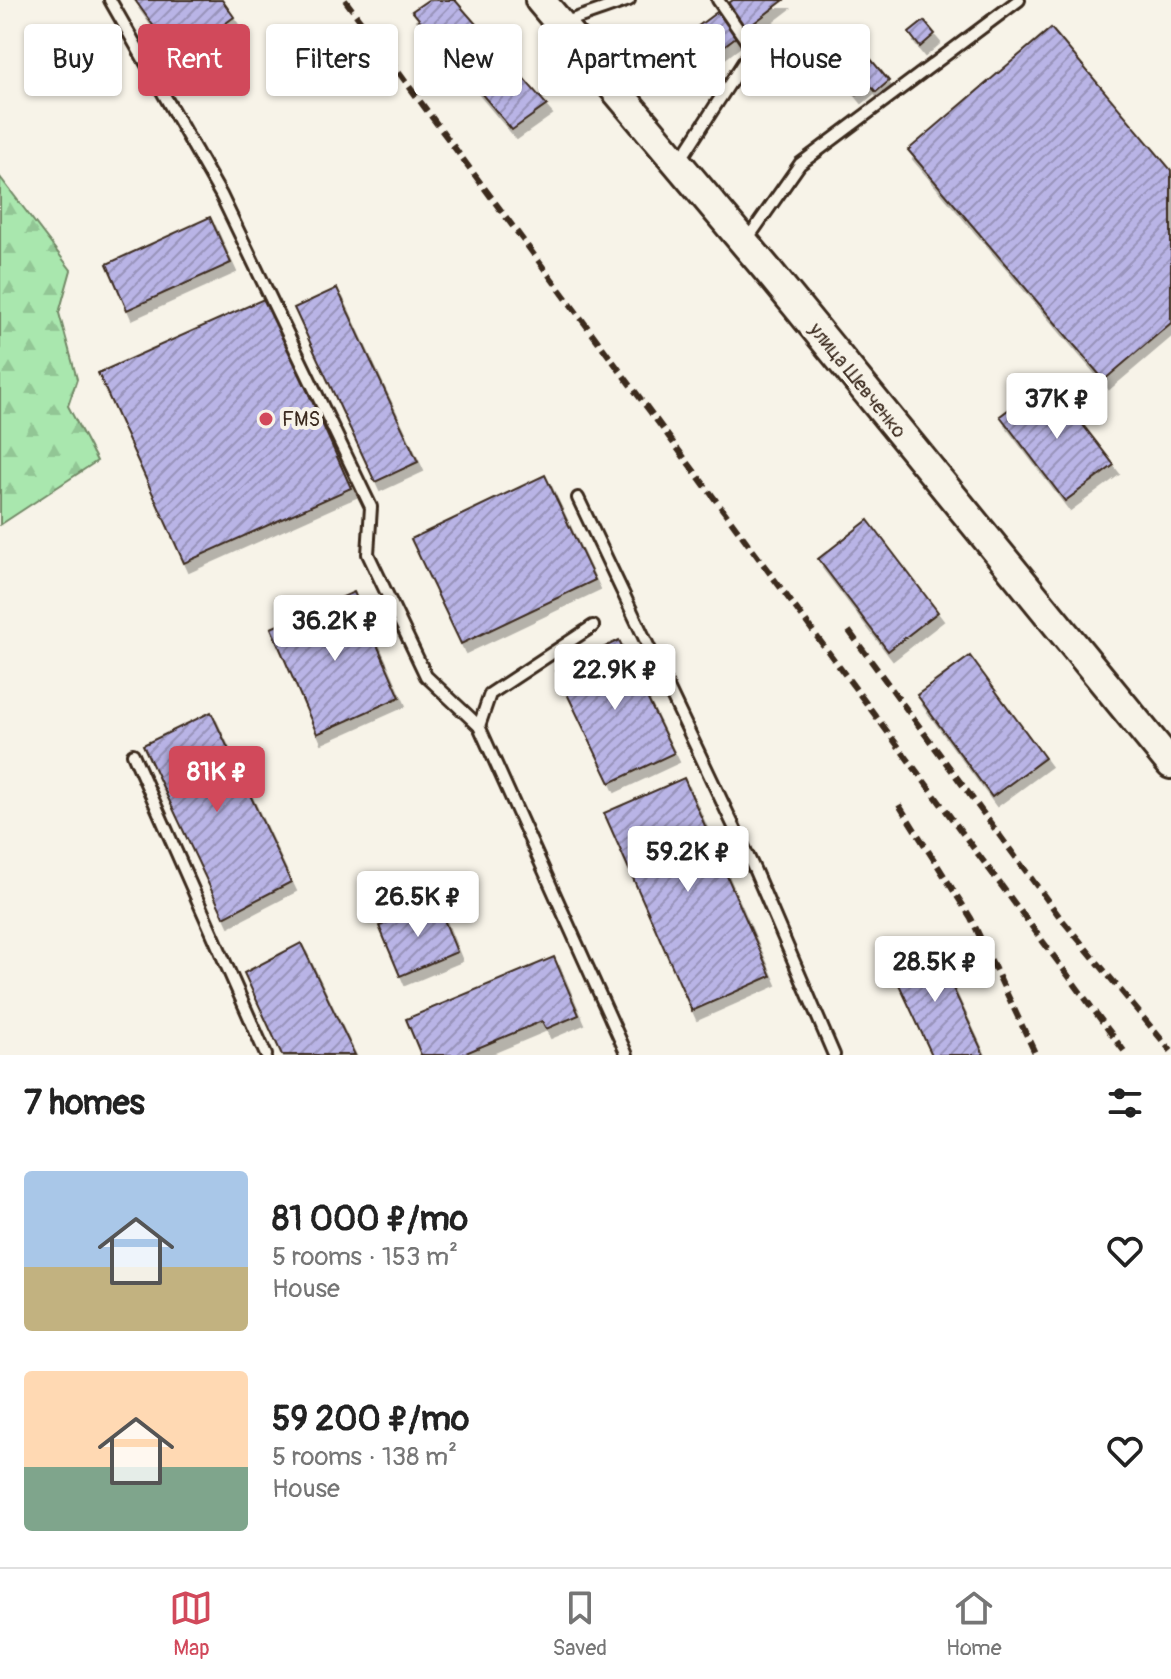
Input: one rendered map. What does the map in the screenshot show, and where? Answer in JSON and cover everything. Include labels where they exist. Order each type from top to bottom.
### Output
[{"type":"street","name":"улица Шевченко","points":[[540,0],[560,24]]},
{"type":"street","name":"улица Шевченко","points":[[621,96],[745,243],[1171,764]]},
{"type":"lane","points":[[110,0],[221,195],[371,507],[368,554],[426,676],[479,726],[627,1055]]},
{"type":"lane","points":[[560,24],[629,0]]},
{"type":"lane","points":[[678,164],[752,49],[718,0]]},
{"type":"lane","points":[[745,243],[800,164],[1019,0]]},
{"type":"lane","points":[[578,498],[755,871],[834,1055]]},
{"type":"lane","points":[[479,726],[490,694],[593,626]]},
{"type":"lane","points":[[133,754],[266,1055]]},
{"type":"green space","points":[[0,177],[71,270],[59,313],[77,379],[68,406],[97,461],[0,525]]},
{"type":"building","points":[[135,0],[222,0],[234,17],[224,24],[152,24]]},
{"type":"building","points":[[428,0],[455,0],[476,24],[423,24],[412,11]]},
{"type":"building","points":[[733,0],[784,0],[753,24],[741,24],[741,33],[725,45],[725,24],[701,24]]},
{"type":"building","points":[[924,21],[935,34],[920,47],[909,33]]},
{"type":"building","points":[[1051,28],[1171,170],[1171,323],[1104,380],[908,150]]},
{"type":"building","points":[[870,58],[889,81],[876,92],[870,85]]},
{"type":"building","points":[[522,76],[547,105],[512,130],[483,96],[522,96]]},
{"type":"building","points":[[210,217],[231,263],[127,310],[107,264]]},
{"type":"building","points":[[337,288],[418,462],[375,482],[294,308]]},
{"type":"building","points":[[266,298],[351,488],[184,563],[98,373]]},
{"type":"building","points":[[1048,380],[1114,465],[1065,501],[1000,416]]},
{"type":"building","points":[[545,475],[595,580],[461,644],[411,539]]},
{"type":"building","points":[[868,520],[938,612],[888,651],[818,559]]},
{"type":"building","points":[[354,592],[400,697],[317,734],[271,628]]},
{"type":"building","points":[[619,640],[674,753],[610,783],[556,671]]},
{"type":"building","points":[[970,656],[1045,758],[992,797],[917,695]]},
{"type":"building","points":[[211,712],[291,882],[224,917],[143,745]]},
{"type":"building","points":[[684,778],[771,976],[692,1011],[604,813]]},
{"type":"building","points":[[437,902],[457,952],[400,976],[379,926]]},
{"type":"building","points":[[301,943],[355,1055],[282,1055],[244,973]]},
{"type":"building","points":[[932,943],[984,1055],[932,1055],[889,963]]},
{"type":"building","points":[[554,957],[579,1015],[546,1029],[542,1021],[461,1055],[421,1055],[406,1019]]},
{"type":"railway","points":[[345,0],[1127,1055]]},
{"type":"railway","points":[[849,631],[1059,916],[1171,1051]]},
{"type":"railway","points":[[899,805],[971,918],[1036,1055]]},
{"type":"place","name":"FMS","points":[[266,419]]}]
